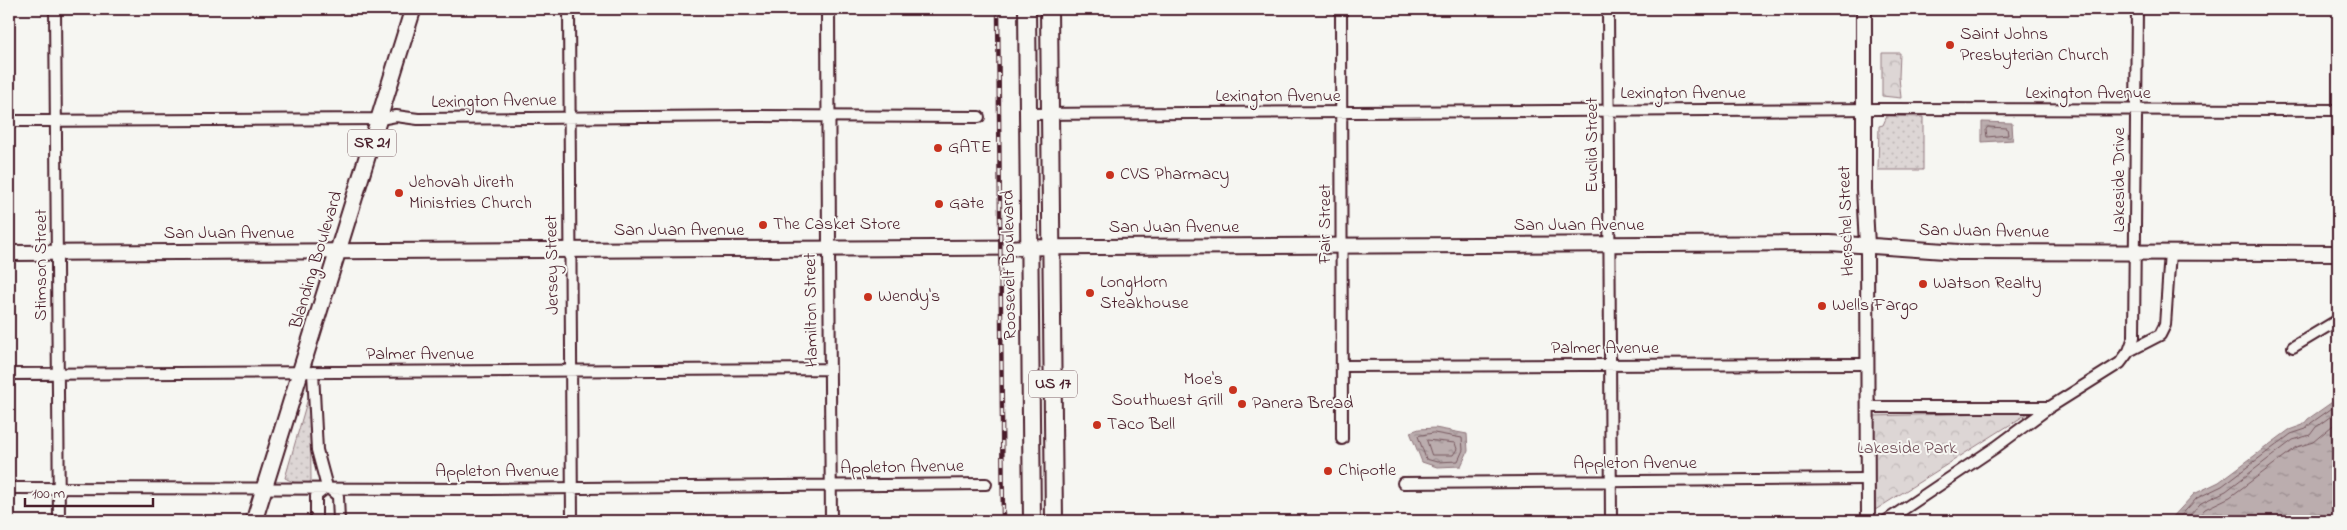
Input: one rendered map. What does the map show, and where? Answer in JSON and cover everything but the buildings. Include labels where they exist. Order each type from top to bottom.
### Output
[{"type":"highway","name":"Roosevelt Boulevard","points":[[1027,9],[1032,521]]},
{"type":"highway","name":"US 17","points":[[1049,9],[1054,521]]},
{"type":"highway","points":[[1031,375],[1038,386],[1042,450],[1046,460],[1054,466]]},
{"type":"main road","name":"Blanding Boulevard","points":[[254,521],[307,372],[338,251],[414,9]]},
{"type":"main road","name":"Herschel Street","points":[[1864,9],[1864,189],[1867,245]]},
{"type":"main road","name":"San Juan Avenue","points":[[9,253],[1845,243],[1939,252],[2338,253]]},
{"type":"street","name":"Stimson Street","points":[[55,9],[59,521]]},
{"type":"street","name":"Jersey Street","points":[[569,9],[572,521]]},
{"type":"street","name":"Hamilton Street","points":[[828,9],[830,521]]},
{"type":"street","name":"Fair Street","points":[[1341,9],[1342,439]]},
{"type":"street","name":"Euclid Street","points":[[1608,9],[1611,521]]},
{"type":"street","name":"Lakeside Drive","points":[[2129,351],[2134,337],[2137,110],[2136,9]]},
{"type":"street","name":"Lexington Avenue","points":[[1028,114],[2338,110]]},
{"type":"street","name":"Lexington Avenue","points":[[9,121],[380,119],[396,116],[418,119],[979,118]]},
{"type":"street","name":"Herschel Street","points":[[1867,245],[1868,521]]},
{"type":"street","points":[[2338,246],[2338,253]]},
{"type":"street","points":[[1886,521],[1996,447],[2050,407],[2120,362],[2129,351],[2160,335],[2165,325],[2170,252]]},
{"type":"street","points":[[2293,348],[2338,320]]},
{"type":"street","name":"Palmer Avenue","points":[[1342,366],[1868,364]]},
{"type":"street","name":"Palmer Avenue","points":[[9,374],[830,369]]},
{"type":"street","points":[[307,372],[317,450],[327,487],[338,496],[338,521]]},
{"type":"street","points":[[1868,407],[2050,407]]},
{"type":"street","name":"Appleton Avenue","points":[[1403,483],[1867,479]]},
{"type":"street","name":"Appleton Avenue","points":[[9,488],[265,489],[327,487],[366,489],[986,484]]},
{"type":"street","points":[[316,521],[316,496],[327,487]]},
{"type":"green space","points":[[1882,53],[1900,53],[1899,77],[1901,98],[1882,96]]},
{"type":"green space","points":[[1887,116],[1923,117],[1923,170],[1878,170],[1879,126],[1883,125]]},
{"type":"green space","points":[[308,398],[310,399],[311,481],[301,484],[294,483],[285,478]]},
{"type":"green space","name":"Lakeside Park","points":[[2030,412],[1872,512],[1871,416]]},
{"type":"water","points":[[1982,122],[2012,123],[2013,140],[1982,142]]},
{"type":"water","points":[[2338,398],[2338,521],[2169,521],[2194,494],[2219,482],[2289,430],[2303,425],[2308,419]]},
{"type":"water","points":[[1435,428],[1467,434],[1468,451],[1461,466],[1437,467],[1422,462],[1410,432],[1419,429]]},
{"type":"railway","points":[[998,9],[1003,521]]},
{"type":"place","name":"Saint Johns Presbyterian Church","points":[[1950,45]]},
{"type":"place","name":"GATE","points":[[938,148]]},
{"type":"place","name":"CVS Pharmacy","points":[[1110,175]]},
{"type":"place","name":"Jehovah Jireth Ministries Church","points":[[399,193]]},
{"type":"place","name":"Gate","points":[[939,204]]},
{"type":"place","name":"The Casket Store","points":[[763,225]]},
{"type":"place","name":"Watson Realty","points":[[1923,284]]},
{"type":"place","name":"LongHorn Steakhouse","points":[[1090,293]]},
{"type":"place","name":"Wendy's","points":[[868,297]]},
{"type":"place","name":"Wells Fargo","points":[[1822,306]]},
{"type":"place","name":"Moe's Southwest Grill","points":[[1233,390]]},
{"type":"place","name":"Panera Bread","points":[[1242,404]]},
{"type":"place","name":"Taco Bell","points":[[1097,425]]},
{"type":"place","name":"Chipotle","points":[[1328,471]]}]
